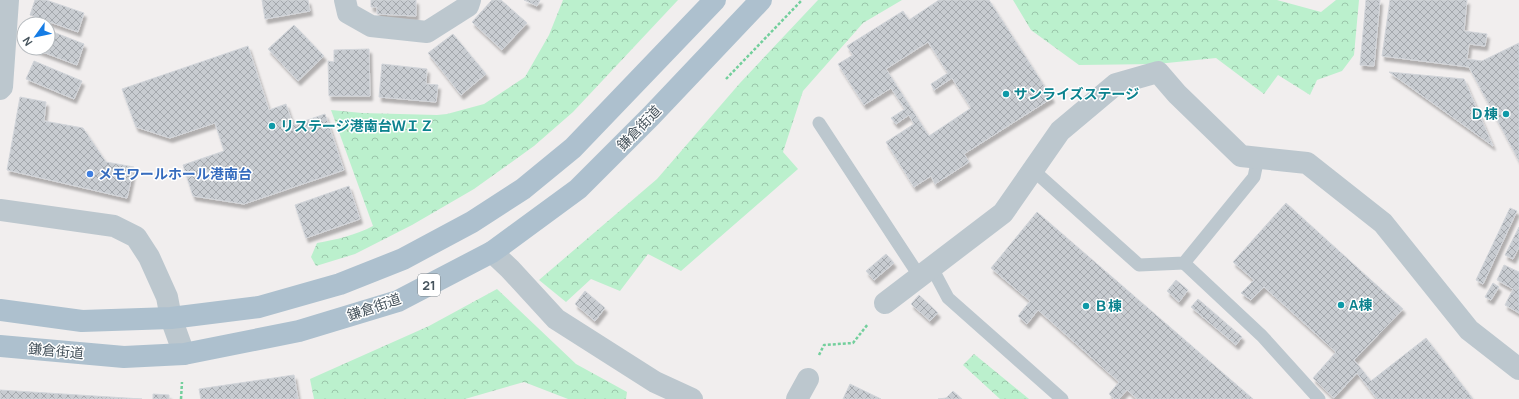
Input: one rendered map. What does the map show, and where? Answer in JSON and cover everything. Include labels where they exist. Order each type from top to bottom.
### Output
[{"type":"main road","name":"21","points":[[0,310],[82,321],[171,318],[259,307],[340,284],[403,259],[472,222],[524,189],[573,148],[715,0]]},
{"type":"main road","name":"鎌倉街道","points":[[5,347],[124,357],[184,354],[299,331],[398,301],[492,252],[578,189],[651,116],[761,0]]},
{"type":"street","points":[[0,90],[2,87],[8,0]]},
{"type":"street","points":[[345,0],[348,12],[371,26],[427,32],[468,6],[470,0]]},
{"type":"street","points":[[885,303],[1003,213],[1060,131],[1116,84],[1158,72],[1177,94],[1241,156],[1307,163],[1383,223],[1469,330],[1519,369]]},
{"type":"street","points":[[0,210],[114,226],[136,237],[149,257],[167,297],[171,318],[184,354]]},
{"type":"street","points":[[492,252],[510,269],[556,319],[655,382],[692,399]]},
{"type":"street","points":[[797,399],[808,379]]},
{"type":"lane","points":[[819,123],[926,273],[948,298],[1062,399]]},
{"type":"lane","points":[[1184,263],[1254,177],[1258,158]]},
{"type":"lane","points":[[1033,170],[1139,265],[1184,263],[1262,336],[1319,399]]},
{"type":"path","points":[[808,379],[824,345],[853,343],[885,303]]},
{"type":"path","points":[[181,399],[182,378]]},
{"type":"green space","points":[[563,0],[678,0],[573,112],[534,146],[474,189],[412,225],[355,254],[316,266],[311,257],[317,243],[345,237],[373,226],[331,110],[362,113],[437,115],[447,114],[484,104],[525,77],[549,35]]},
{"type":"green space","points":[[818,0],[902,0],[863,23],[803,91],[783,152],[798,169],[681,271],[648,254],[620,291],[591,279],[566,302],[539,280],[657,179],[740,83]]},
{"type":"green space","points":[[1013,0],[1277,0],[1321,12],[1336,0],[1359,0],[1354,55],[1342,71],[1317,80],[1310,95],[1278,75],[1264,94],[1216,58],[1157,64],[1079,65],[1031,30]]},
{"type":"green space","points":[[497,289],[576,364],[627,392],[626,399],[568,399],[524,382],[465,399],[314,399],[310,379],[429,326]]},
{"type":"green space","points":[[974,354],[1029,399],[1000,399],[963,365]]},
{"type":"building","points":[[35,0],[46,0],[84,13],[78,32],[56,24],[56,16],[30,15]]},
{"type":"building","points":[[262,0],[308,0],[310,11],[265,19]]},
{"type":"building","points":[[371,0],[416,0],[416,16],[377,14],[377,7],[371,7]]},
{"type":"building","points":[[492,0],[501,0],[527,23],[502,50],[472,22]]},
{"type":"building","points":[[524,0],[540,0],[537,6]]},
{"type":"building","name":"サンライズステージ","points":[[939,0],[989,0],[1052,98],[964,154],[969,162],[935,184],[931,176],[914,187],[886,142],[914,124],[909,115],[896,124],[891,118],[905,109],[891,88],[864,105],[838,64],[853,55],[847,46],[903,11],[909,20]],"holes":[[[928,42],[948,73],[931,84],[934,90],[952,78],[971,108],[929,136],[886,69]]]},
{"type":"building","points":[[1366,0],[1380,0],[1374,66],[1360,65]]},
{"type":"building","name":"Ｄ棟","points":[[1390,0],[1467,0],[1464,31],[1487,34],[1485,46],[1469,44],[1467,59],[1482,61],[1519,43],[1519,161],[1469,67],[1382,56]]},
{"type":"building","points":[[294,25],[324,56],[298,81],[268,49]]},
{"type":"building","points":[[56,33],[84,44],[77,65],[53,56],[56,56]]},
{"type":"building","points":[[453,34],[486,74],[461,95],[428,53]]},
{"type":"building","name":"リステージ港南台ＷＩＺ","points":[[248,46],[269,110],[286,104],[293,125],[325,114],[344,170],[244,204],[193,196],[183,165],[224,151],[215,123],[170,138],[136,127],[122,89]]},
{"type":"building","points":[[369,49],[370,96],[329,96],[328,61],[334,62],[334,50]]},
{"type":"building","points":[[34,61],[82,81],[74,99],[26,79]]},
{"type":"building","points":[[382,64],[427,69],[426,84],[438,85],[436,102],[379,97]]},
{"type":"building","points":[[1389,72],[1464,79],[1493,146]]},
{"type":"building","points":[[20,97],[46,102],[44,121],[83,128],[106,162],[134,167],[127,198],[7,170]]},
{"type":"building","points":[[349,186],[360,219],[306,238],[295,205]]},
{"type":"building","name":"A棟","points":[[1286,203],[1403,309],[1354,360],[1371,381],[1426,338],[1473,399],[1377,399],[1357,373],[1334,398],[1313,378],[1336,352],[1264,287],[1251,300],[1241,293],[1254,280],[1233,262]]},
{"type":"building","points":[[1510,208],[1517,211],[1483,284],[1476,280]]},
{"type":"building","name":"Ｂ棟","points":[[1037,212],[1253,399],[1137,399],[1127,390],[1119,399],[1114,399],[1109,394],[1119,382],[1038,310],[1027,324],[1018,316],[1030,301],[991,268]]},
{"type":"building","points":[[1519,227],[1519,247],[1513,259],[1505,255]]},
{"type":"building","points":[[886,254],[894,263],[874,280],[866,271]]},
{"type":"building","points":[[1504,265],[1519,272],[1519,313],[1505,305],[1513,289],[1497,280]]},
{"type":"building","points":[[1176,280],[1188,290],[1179,302],[1167,291]]},
{"type":"building","points":[[1493,283],[1499,287],[1491,300],[1485,297]]},
{"type":"building","points":[[585,291],[605,308],[595,321],[575,304]]},
{"type":"building","points":[[919,295],[938,313],[930,321],[911,304]]},
{"type":"building","points":[[1198,299],[1242,337],[1236,345],[1191,307]]},
{"type":"building","points":[[294,375],[298,399],[201,399],[199,389]]},
{"type":"building","points":[[850,384],[881,399],[843,399]]},
{"type":"building","points":[[0,390],[142,399],[0,399]]},
{"type":"building","points":[[953,391],[962,399],[938,399],[946,398]]},
{"type":"building","points":[[153,394],[169,395],[169,399],[153,399]]},
{"type":"place","name":"サンライズステージ","points":[[1006,94]]},
{"type":"place","name":"Ｄ棟","points":[[1506,114]]},
{"type":"place","name":"リステージ港南台ＷＩＺ","points":[[272,126]]},
{"type":"place","name":"メモワールホール港南台","points":[[90,174]]},
{"type":"place","name":"A棟","points":[[1341,305]]},
{"type":"place","name":"Ｂ棟","points":[[1086,306]]}]
